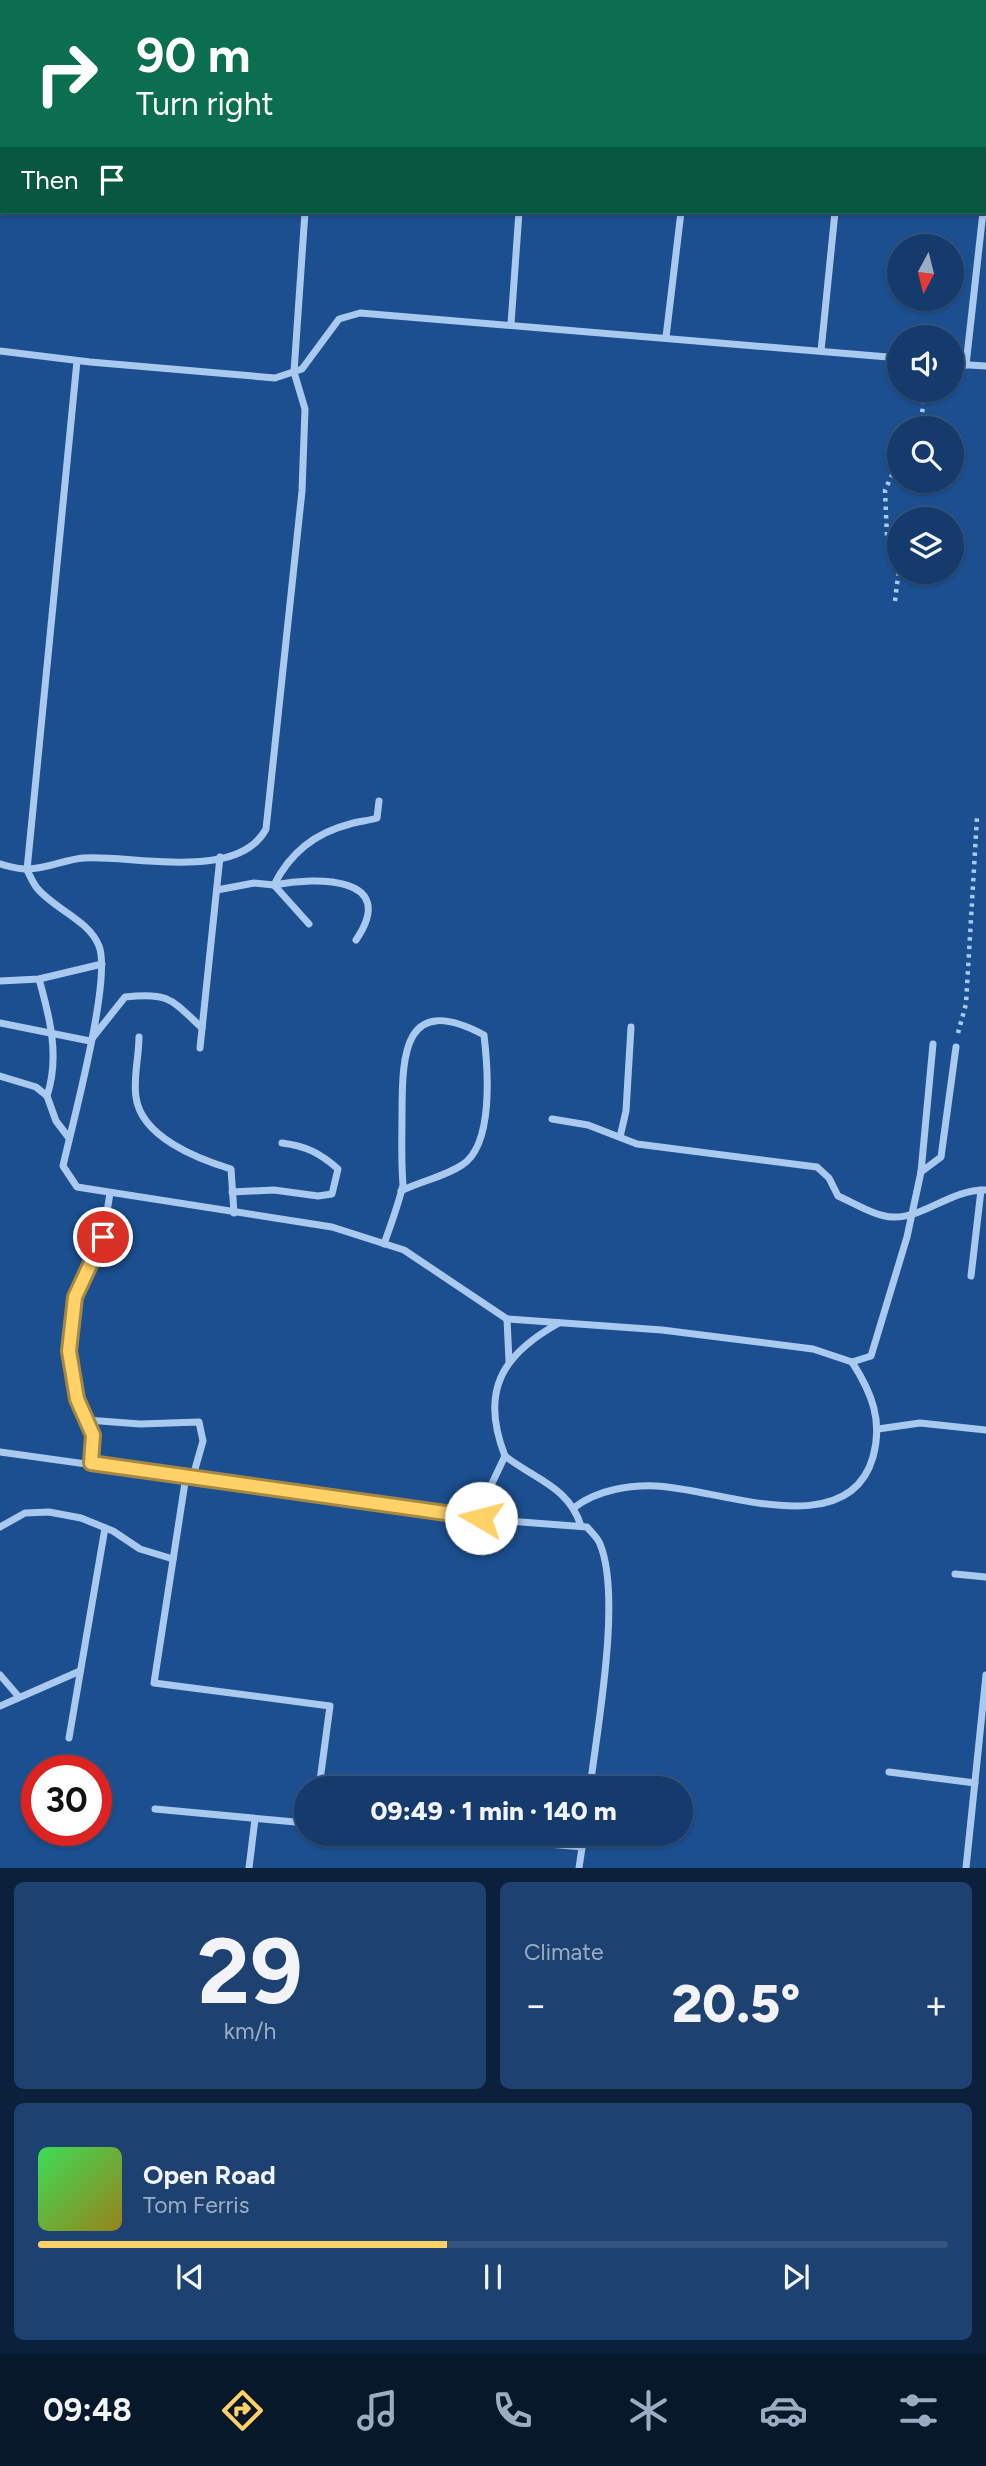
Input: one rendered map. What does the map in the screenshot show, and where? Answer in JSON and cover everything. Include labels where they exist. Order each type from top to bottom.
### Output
[{"type":"street","points":[[0,864],[27,870],[85,858],[190,864],[220,857],[260,840],[270,812],[302,491],[305,409],[294,372],[305,214]]},
{"type":"street","points":[[511,324],[519,214]]},
{"type":"street","points":[[666,337],[681,214]]},
{"type":"street","points":[[821,351],[835,214]]},
{"type":"street","points":[[983,214],[966,365],[986,366]]},
{"type":"street","points":[[0,351],[77,361],[275,378],[302,369],[339,319],[360,313],[887,357]]},
{"type":"street","points":[[77,361],[27,870],[37,889],[68,914],[99,945],[102,964],[90,1041],[63,1166],[66,1175],[77,1187],[332,1227],[404,1250],[507,1319],[662,1330],[813,1349],[852,1362],[871,1356],[911,1216],[920,1172],[933,1044]]},
{"type":"street","points":[[274,885],[284,864],[301,846],[327,832],[377,818],[379,801]]},
{"type":"street","points":[[200,1048],[220,857]]},
{"type":"street","points":[[217,890],[254,883],[274,885],[306,879],[347,885],[362,892],[369,909],[365,926],[356,940]]},
{"type":"street","points":[[274,885],[309,924]]},
{"type":"street","points":[[0,981],[39,979],[102,964]]},
{"type":"street","points":[[39,979],[53,1035],[54,1074],[47,1096]]},
{"type":"street","points":[[90,1041],[125,997],[165,996],[202,1028]]},
{"type":"street","points":[[384,1244],[401,1191],[402,1079],[407,1045],[422,1025],[437,1019],[459,1022],[484,1035],[488,1072],[481,1145],[465,1164],[401,1191]]},
{"type":"street","points":[[0,1023],[90,1041]]},
{"type":"street","points":[[620,1137],[626,1111],[631,1027]]},
{"type":"street","points":[[139,1037],[136,1097],[143,1120],[206,1161],[231,1169],[233,1213]]},
{"type":"street","points":[[920,1172],[941,1157],[956,1047]]},
{"type":"street","points":[[0,1076],[36,1087],[47,1096],[56,1121],[69,1138]]},
{"type":"street","points":[[552,1119],[587,1125],[637,1144],[817,1167],[829,1178],[838,1196],[891,1217],[911,1216],[945,1198],[984,1190],[971,1276]]},
{"type":"street","points":[[232,1192],[274,1190],[318,1196],[332,1194],[338,1169],[324,1156],[304,1146],[282,1143]]},
{"type":"street","points":[[91,1463],[93,1435],[77,1399],[69,1351],[75,1297],[103,1237],[110,1193]]},
{"type":"street","points":[[507,1319],[509,1361]]},
{"type":"street","points":[[560,1322],[541,1332],[509,1361],[499,1380],[494,1403],[494,1426],[505,1456],[562,1492],[575,1507],[581,1527]]},
{"type":"street","points":[[575,1507],[603,1492],[656,1486],[805,1507],[841,1497],[869,1470],[878,1429],[870,1394],[852,1362]]},
{"type":"street","points":[[87,1420],[140,1424],[199,1422],[202,1441],[190,1476],[173,1559],[153,1683],[330,1706],[321,1776]]},
{"type":"street","points":[[878,1429],[920,1423],[986,1430]]},
{"type":"street","points":[[0,1454],[190,1476],[481,1518],[587,1527],[600,1543],[607,1590],[606,1663],[592,1776]]},
{"type":"street","points":[[481,1518],[485,1498],[505,1456]]},
{"type":"street","points":[[0,1527],[25,1513],[49,1512],[81,1518],[105,1528],[140,1549],[173,1559]]},
{"type":"street","points":[[69,1738],[105,1528]]},
{"type":"street","points":[[955,1574],[986,1577]]},
{"type":"street","points":[[0,1706],[80,1671]]},
{"type":"street","points":[[0,1675],[19,1697]]},
{"type":"street","points":[[966,1867],[986,1675]]},
{"type":"street","points":[[889,1772],[975,1783]]},
{"type":"street","points":[[155,1810],[294,1822]]},
{"type":"street","points":[[249,1867],[255,1819]]},
{"type":"street","points":[[570,1846],[582,1847],[579,1867]]},
{"type":"path","points":[[887,486],[887,537],[899,568],[895,600]]},
{"type":"path","points":[[956,1047],[967,1004],[977,817]]},
{"type":"route","points":[[103,1237],[75,1297],[69,1351],[77,1399],[93,1435],[91,1463],[481,1518]]}]
